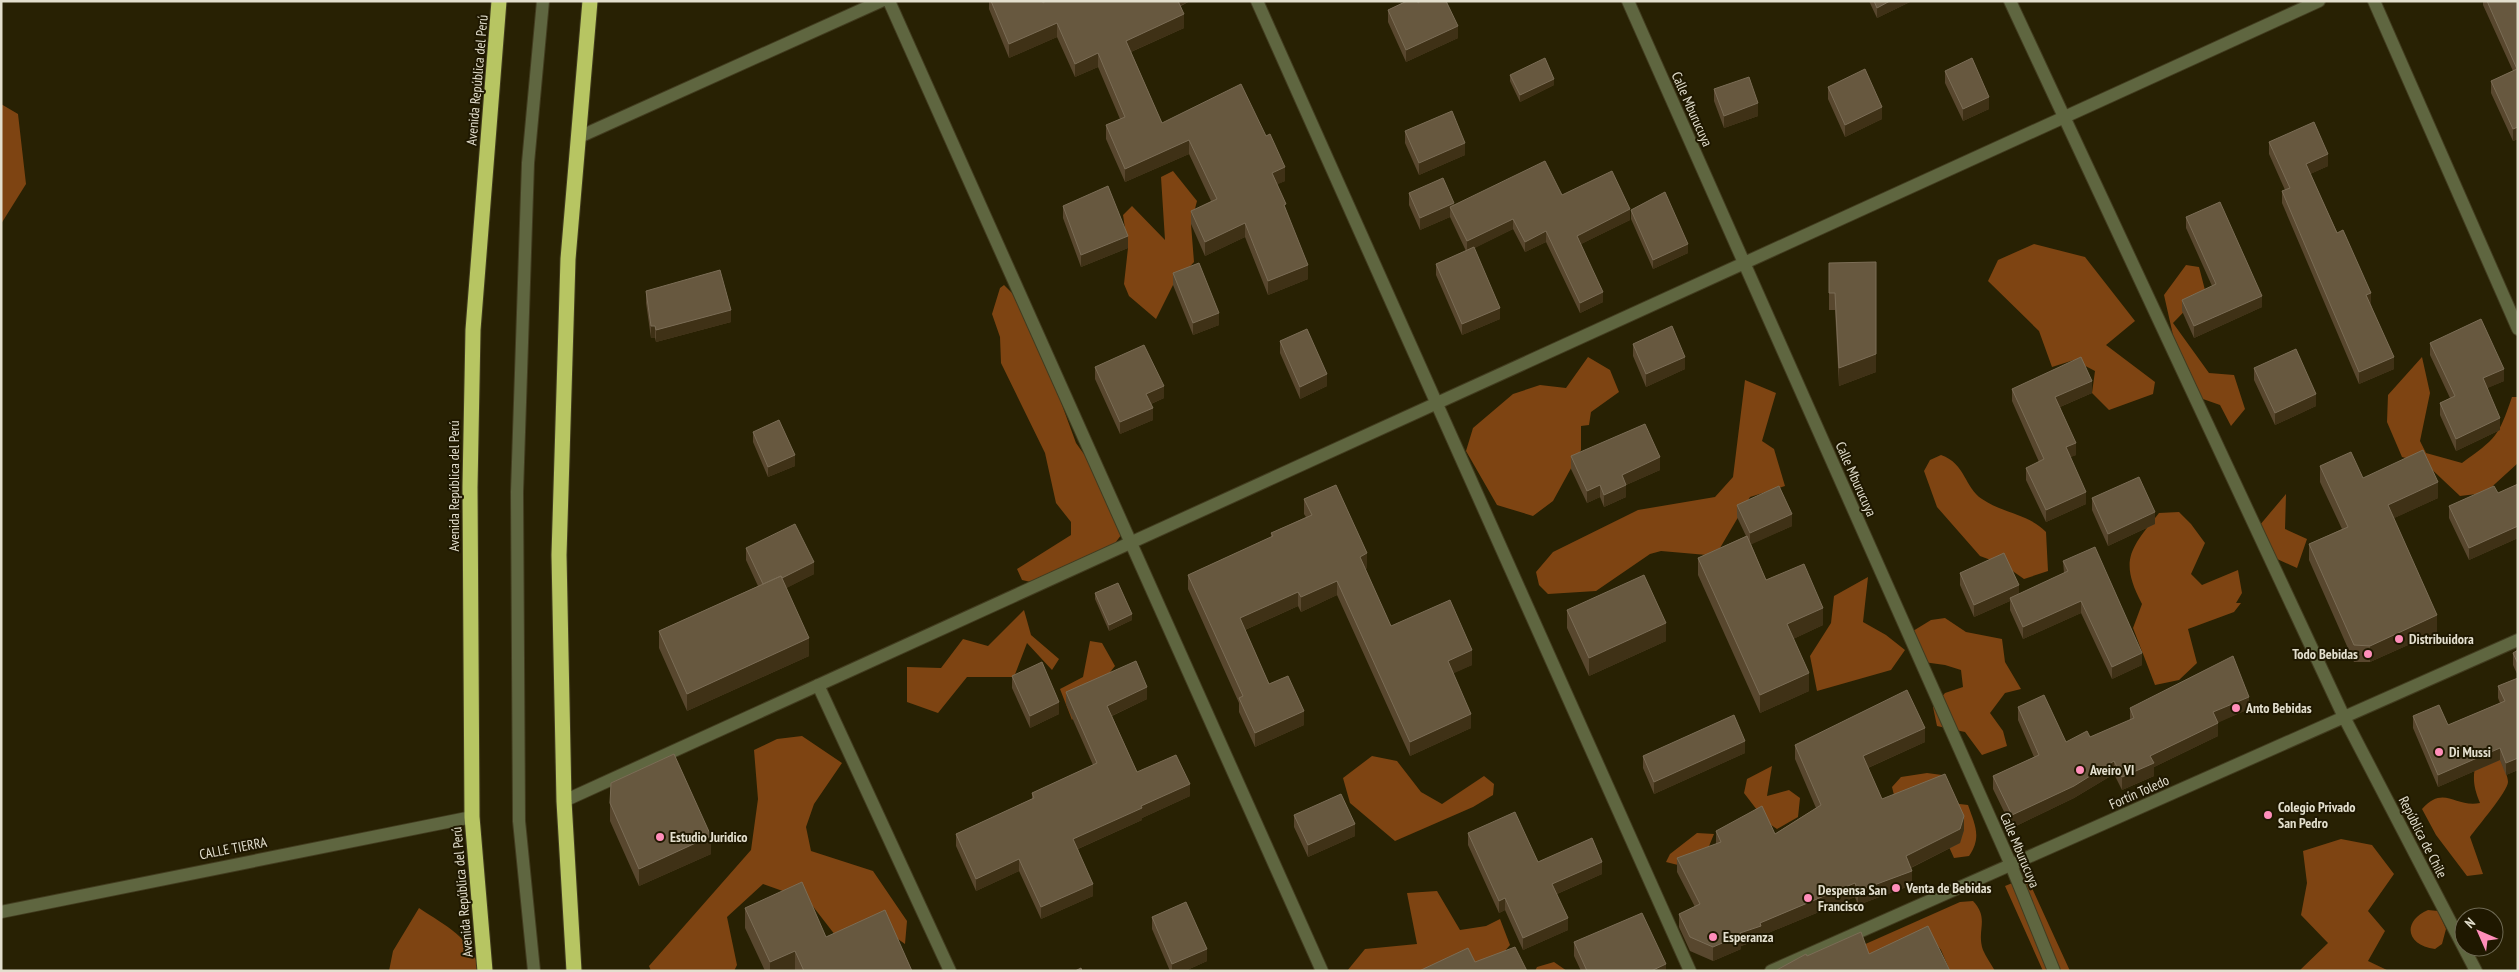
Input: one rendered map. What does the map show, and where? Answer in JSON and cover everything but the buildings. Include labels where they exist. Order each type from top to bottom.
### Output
[{"type":"highway","name":"Avenida República del Perú","points":[[485,971],[472,817],[470,487],[473,330],[500,1]]},
{"type":"highway","points":[[574,971],[564,801],[559,555],[568,259],[590,1]]},
{"type":"street","points":[[534,971],[519,821],[517,492],[528,164],[543,1]]},
{"type":"street","points":[[579,137],[881,1]]},
{"type":"street","points":[[889,1],[1322,971]]},
{"type":"street","points":[[1257,1],[1690,971]]},
{"type":"street","name":"Calle Mburucuya","points":[[1628,1],[2011,865],[2054,971]]},
{"type":"street","name":"República de Chile","points":[[2010,1],[2344,717],[2476,971]]},
{"type":"street","points":[[564,801],[2319,1]]},
{"type":"street","points":[[2374,1],[2518,329]]},
{"type":"street","name":"Fortín Toledo","points":[[1771,971],[2518,640]]},
{"type":"street","points":[[818,685],[950,971]]},
{"type":"street","name":"CALLE TIERRA","points":[[1,912],[472,817]]},
{"type":"shaded area","points":[[1,104],[18,114],[26,184],[1,224]]},
{"type":"shaded area","points":[[1173,171],[1197,201],[1191,224],[1194,262],[1173,285],[1156,319],[1129,296],[1124,284],[1128,248],[1123,215],[1132,206],[1165,240],[1161,177]]},
{"type":"shaded area","points":[[2034,244],[2085,257],[2135,321],[2106,345],[2155,382],[2153,394],[2109,410],[2092,393],[2095,371],[2074,360],[2052,367],[2039,331],[1988,281],[1998,260]]},
{"type":"shaded area","points":[[2186,265],[2199,267],[2205,290],[2173,323],[2209,373],[2234,375],[2245,409],[2231,426],[2220,405],[2186,393],[2164,295]]},
{"type":"shaded area","points":[[1004,285],[1012,293],[1033,326],[1076,443],[1119,503],[1127,527],[1113,546],[1035,583],[1022,580],[1017,569],[1071,535],[1071,522],[1056,503],[1045,453],[1001,363],[1000,337],[992,314],[1000,288]]},
{"type":"shaded area","points":[[1588,357],[1610,370],[1619,392],[1591,412],[1589,425],[1581,426],[1581,450],[1553,501],[1533,516],[1497,505],[1466,451],[1473,428],[1513,394],[1540,385],[1566,388]]},
{"type":"shaded area","points":[[2422,357],[2430,393],[2420,441],[2426,453],[2462,463],[2489,442],[2499,429],[2512,397],[2518,397],[2518,463],[2485,493],[2460,496],[2425,463],[2402,457],[2387,422],[2388,395]]},
{"type":"shaded area","points":[[1745,380],[1776,393],[1762,441],[1774,449],[1785,486],[1750,497],[1720,548],[1707,555],[1661,551],[1650,554],[1596,591],[1548,594],[1539,585],[1536,572],[1553,552],[1638,510],[1715,497],[1733,477]]},
{"type":"shaded area","points":[[1941,455],[1955,464],[1976,494],[1982,499],[1998,508],[2032,521],[2046,532],[2048,571],[2024,579],[2004,565],[1980,556],[1937,507],[1924,471],[1930,460]]},
{"type":"shaded area","points":[[2286,494],[2285,529],[2307,539],[2297,568],[2264,553],[2254,532]]},
{"type":"shaded area","points":[[2179,512],[2205,543],[2191,574],[2202,585],[2238,570],[2242,593],[2236,603],[2241,603],[2234,612],[2188,629],[2197,663],[2179,680],[2155,685],[2133,628],[2142,604],[2131,576],[2131,556],[2141,536],[2159,513]]},
{"type":"shaded area","points":[[1868,577],[1863,622],[1886,635],[1905,650],[1891,670],[1817,691],[1810,656],[1831,623],[1834,596]]},
{"type":"shaded area","points":[[1024,610],[1031,635],[1059,659],[1052,670],[1027,643],[1014,677],[967,677],[938,713],[907,702],[907,667],[941,668],[963,639],[988,646]]},
{"type":"shaded area","points":[[1945,618],[1966,632],[2002,639],[2005,662],[2021,689],[2005,693],[1990,713],[2003,731],[2007,746],[1982,755],[1965,732],[1937,726],[1933,707],[1945,693],[1963,687],[1961,670],[1945,665],[1916,661],[1913,631],[1931,620]]},
{"type":"shaded area","points":[[1090,641],[1102,643],[1115,666],[1072,720],[1060,689],[1083,677]]},
{"type":"shaded area","points":[[802,736],[842,763],[814,804],[806,827],[811,851],[873,871],[907,921],[905,944],[885,930],[839,940],[808,900],[763,884],[727,917],[737,965],[734,971],[651,971],[649,966],[751,850],[758,799],[754,750],[777,739]]},
{"type":"shaded area","points":[[1372,756],[1397,761],[1421,792],[1442,804],[1484,776],[1494,784],[1493,795],[1473,807],[1395,841],[1350,803],[1343,778]]},
{"type":"shaded area","points":[[2499,756],[2507,776],[2507,787],[2470,837],[2483,874],[2467,876],[2436,835],[2422,809],[2437,798],[2443,797],[2463,803],[2480,803],[2474,783],[2476,763]]},
{"type":"shaded area","points":[[1772,766],[1767,796],[1789,790],[1800,798],[1798,817],[1777,829],[1753,813],[1757,810],[1744,793],[1747,779]]},
{"type":"shaded area","points":[[1927,773],[1942,775],[1945,784],[1895,799],[1892,787],[1901,777]]},
{"type":"shaded area","points":[[1943,802],[1968,805],[1976,831],[1975,843],[1969,856],[1954,858],[1945,838]]},
{"type":"shaded area","points":[[1697,833],[1714,834],[1705,856],[1682,866],[1666,862],[1670,854]]},
{"type":"shaded area","points":[[2341,839],[2372,845],[2394,874],[2368,911],[2385,931],[2368,961],[2389,971],[2299,971],[2328,943],[2301,915],[2307,883],[2303,851]]},
{"type":"shaded area","points":[[2027,877],[2070,971],[2043,971],[2005,886]]},
{"type":"shaded area","points":[[1437,891],[1460,930],[1486,926],[1500,919],[1510,945],[1498,959],[1429,971],[1347,971],[1365,949],[1417,944],[1407,893]]},
{"type":"shaded area","points":[[1973,901],[1981,913],[1981,943],[1983,950],[1995,971],[1950,971],[1941,950],[1925,929],[1869,958],[1861,946],[1960,902]]},
{"type":"shaded area","points":[[419,908],[448,927],[464,941],[476,959],[480,971],[389,971],[393,951]]},
{"type":"shaded area","points":[[2428,910],[2438,911],[2446,929],[2442,944],[2435,949],[2418,943],[2413,939],[2411,933],[2414,921],[2419,915]]},
{"type":"shaded area","points":[[1554,962],[1567,971],[1535,971],[1537,967]]},
{"type":"place","name":"Distribuidora","points":[[2399,639]]},
{"type":"place","name":"Todo Bebidas","points":[[2368,654]]},
{"type":"place","name":"Anto Bebidas","points":[[2236,708]]},
{"type":"place","name":"Di Mussi","points":[[2439,752]]},
{"type":"place","name":"Aveiro VI","points":[[2080,770]]},
{"type":"place","name":"Colegio Privado San Pedro","points":[[2268,815]]},
{"type":"place","name":"Estudio Juridico","points":[[660,837]]},
{"type":"place","name":"Venta de Bebidas","points":[[1896,888]]},
{"type":"place","name":"Despensa San Francisco","points":[[1808,898]]},
{"type":"place","name":"Esperanza","points":[[1713,937]]}]
